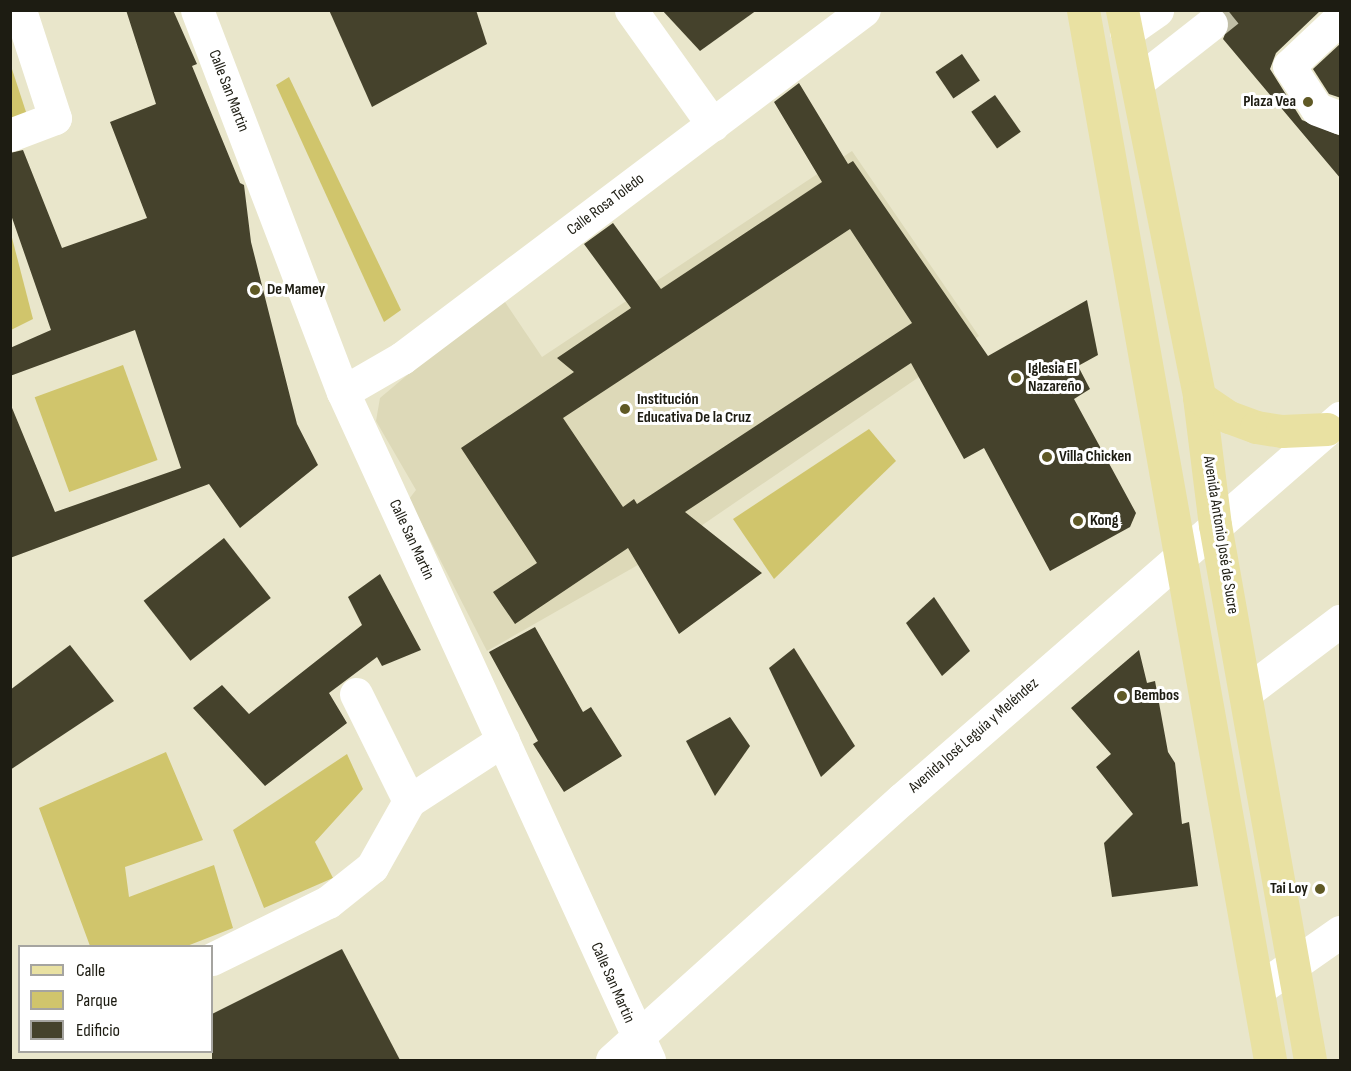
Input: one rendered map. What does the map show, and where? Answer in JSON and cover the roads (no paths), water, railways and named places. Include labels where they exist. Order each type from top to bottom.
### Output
[{"type":"main road","points":[[1083,10],[1260,988],[1270,1060]]},
{"type":"main road","name":"Avenida Antonio José de Sucre","points":[[1124,21],[1199,397],[1215,525],[1310,1060]]},
{"type":"main road","points":[[1199,397],[1229,417],[1256,427],[1282,430],[1334,423]]},
{"type":"street","points":[[10,135],[55,118],[20,10]]},
{"type":"street","name":"Calle San Martin","points":[[197,10],[343,392],[643,1050]]},
{"type":"street","points":[[631,10],[712,125]]},
{"type":"street","name":"Calle Rosa Toledo","points":[[343,392],[402,358],[864,10]]},
{"type":"street","points":[[1124,21],[1157,10]]},
{"type":"street","points":[[1341,18],[1289,66],[1317,109],[1341,118]]},
{"type":"street","points":[[1137,82],[1211,24]]},
{"type":"street","name":"Avenida José Leguía y Meléndez","points":[[612,1060],[643,1050],[902,799],[1334,423]]},
{"type":"street","points":[[1246,692],[1341,621]]},
{"type":"street","points":[[356,694],[410,801]]},
{"type":"street","points":[[213,959],[328,902],[372,867],[410,801],[503,740]]},
{"type":"street","points":[[1260,988],[1341,932]]},
{"type":"tunnel","points":[[1211,24],[1228,10]]},
{"type":"place","name":"Plaza Vea","points":[[1308,102]]},
{"type":"place","name":"De Mamey","points":[[255,290]]},
{"type":"place","name":"Iglesia El Nazareño","points":[[1016,378]]},
{"type":"place","name":"Institución Educativa De la Cruz","points":[[625,409]]},
{"type":"place","name":"Villa Chicken","points":[[1047,457]]},
{"type":"place","name":"Kong","points":[[1078,521]]},
{"type":"place","name":"Bembos","points":[[1122,696]]},
{"type":"place","name":"Tai Loy","points":[[1320,889]]}]
